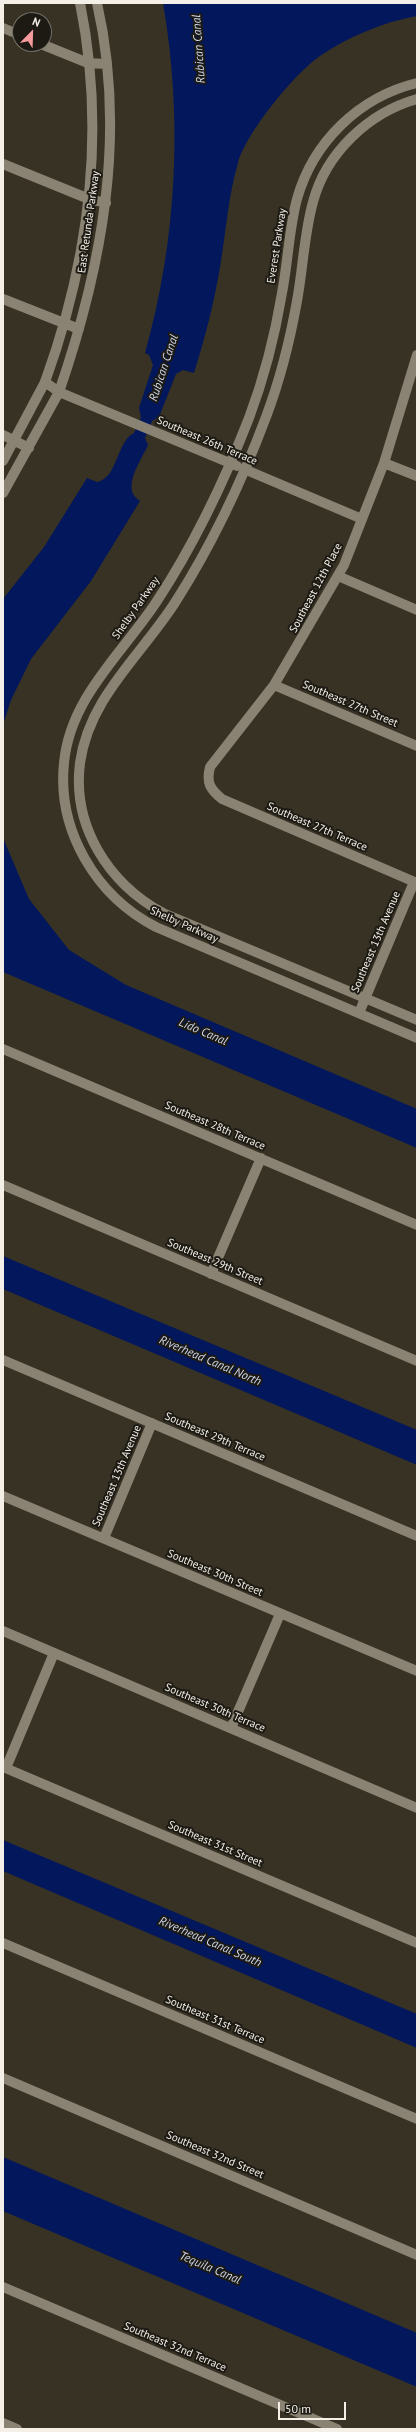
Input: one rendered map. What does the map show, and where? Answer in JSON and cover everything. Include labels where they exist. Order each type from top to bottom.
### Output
[{"type":"street","name":"East Retunda Parkway","points":[[3,461],[16,440],[46,382],[64,324],[82,255],[89,199],[93,134],[88,63],[80,3]]},
{"type":"street","name":"East Retunda Parkway","points":[[3,493],[59,392],[80,329],[94,276],[106,203],[109,133],[106,64],[97,3]]},
{"type":"street","points":[[52,48],[88,63],[106,64]]},
{"type":"street","name":"Everest Parkway","points":[[231,464],[250,414],[265,367],[282,296],[297,201],[305,177],[317,154],[333,133],[352,115],[374,100],[417,83]]},
{"type":"street","points":[[244,469],[267,415],[294,319],[311,212],[318,188],[336,155],[353,136],[373,120],[392,108],[417,99]]},
{"type":"street","points":[[3,164],[89,199],[106,203]]},
{"type":"street","points":[[291,234],[307,237]]},
{"type":"street","points":[[3,299],[80,329]]},
{"type":"street","name":"Southeast 12th Place","points":[[210,789],[207,778],[210,767],[274,685],[338,576],[384,463],[417,355]]},
{"type":"street","name":"Southeast 26th Terrace","points":[[46,382],[59,392],[362,519]]},
{"type":"street","points":[[3,435],[16,440],[29,448]]},
{"type":"street","points":[[384,463],[417,476]]},
{"type":"street","name":"Shelby Parkway","points":[[231,464],[205,518],[177,569],[156,602],[82,704],[72,726],[66,750],[63,774],[64,798],[69,820],[82,853],[97,878],[115,899],[134,914],[156,927],[359,1012],[417,1038]]},
{"type":"street","name":"Shelby Parkway","points":[[244,469],[201,560],[152,636],[103,700],[90,724],[83,750],[79,774],[80,797],[84,819],[93,841],[104,861],[121,882],[141,900],[163,913],[417,1020]]},
{"type":"street","points":[[338,576],[417,610]]},
{"type":"street","name":"Southeast 27th Street","points":[[274,685],[417,746]]},
{"type":"street","name":"Southeast 27th Terrace","points":[[210,789],[222,799],[416,882]]},
{"type":"street","name":"Southeast 13th Avenue","points":[[359,1012],[416,882]]},
{"type":"street","points":[[156,927],[163,913]]},
{"type":"street","name":"Southeast 28th Terrace","points":[[3,1049],[417,1225]]},
{"type":"street","points":[[211,1274],[261,1158]]},
{"type":"street","name":"Southeast 29th Street","points":[[3,1185],[417,1361]]},
{"type":"street","name":"Southeast 29th Terrace","points":[[3,1360],[417,1536]]},
{"type":"street","name":"Southeast 13th Avenue","points":[[104,1538],[152,1423]]},
{"type":"street","name":"Southeast 30th Street","points":[[3,1496],[417,1671]]},
{"type":"street","points":[[231,1728],[280,1614]]},
{"type":"street","name":"Southeast 30th Terrace","points":[[3,1631],[417,1808]]},
{"type":"street","points":[[5,1768],[54,1653]]},
{"type":"street","name":"Southeast 31st Street","points":[[5,1768],[417,1943]]},
{"type":"street","name":"Southeast 31st Terrace","points":[[3,1943],[417,2119]]},
{"type":"street","name":"Southeast 32nd Street","points":[[3,2078],[417,2255]]},
{"type":"street","name":"Southeast 32nd Terrace","points":[[3,2287],[337,2429]]},
{"type":"street","points":[[3,2423],[17,2429]]},
{"type":"water","name":"Rubican Canal","points":[[163,3],[417,3],[417,16],[391,22],[366,31],[320,56],[297,76],[272,105],[251,136],[238,163],[229,202],[215,294],[194,373],[183,370],[176,374],[159,417],[152,421],[145,438],[148,445],[134,474],[132,489],[134,496],[140,501],[91,581],[31,659],[11,700],[3,725],[3,599],[44,547],[87,478],[97,482],[104,479],[109,474],[124,444],[134,433],[141,417],[139,408],[153,365],[149,355],[145,353],[156,310],[164,267],[174,179],[175,134],[173,90]]},
{"type":"water","name":"Lido Canal","points":[[3,838],[29,899],[69,950],[126,985],[417,1109],[417,1148],[3,972]]},
{"type":"water","name":"Riverhead Canal North","points":[[3,1256],[417,1430],[417,1465],[3,1289]]},
{"type":"water","name":"Riverhead Canal South","points":[[3,1840],[417,2014],[417,2048],[3,1871]]},
{"type":"water","name":"Tequila Canal","points":[[3,2157],[417,2333],[417,2387],[3,2211]]}]
